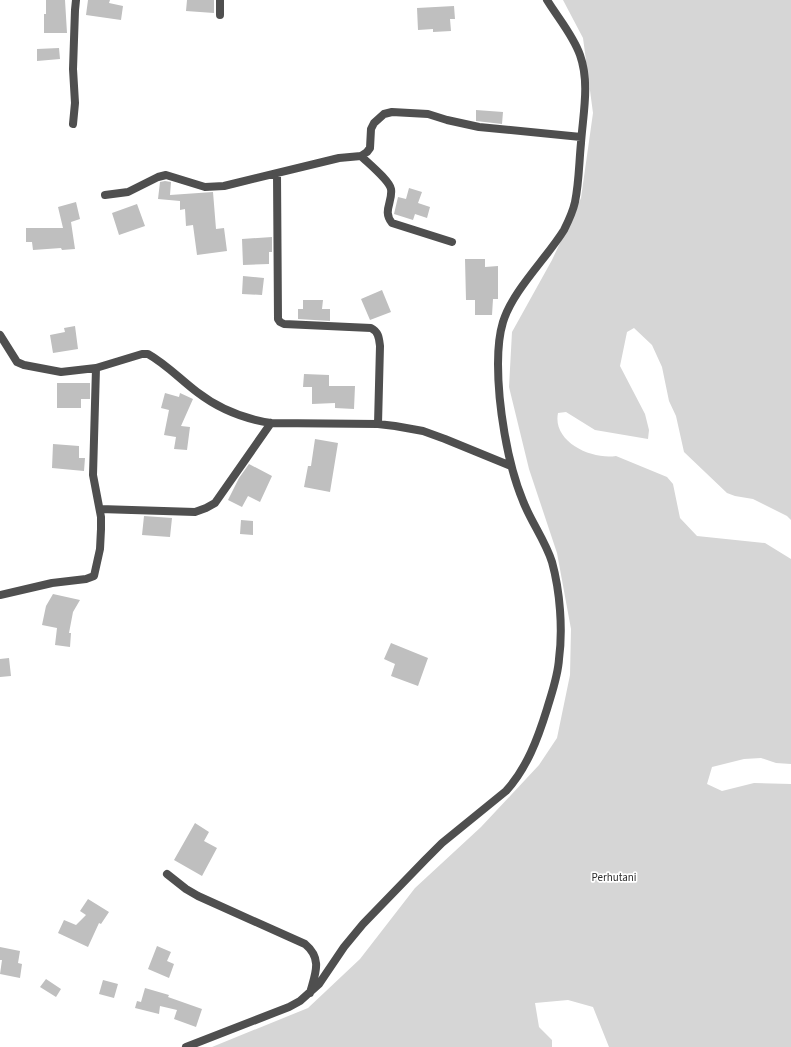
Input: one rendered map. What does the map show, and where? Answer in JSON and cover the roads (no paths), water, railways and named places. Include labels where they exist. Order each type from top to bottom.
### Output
[{"type":"street","points":[[73,124],[75,103],[73,69],[76,0]]},
{"type":"street","points":[[220,0],[220,15]]},
{"type":"street","points":[[186,1047],[289,1007],[309,994],[319,984],[344,947],[363,924],[412,873],[442,843],[506,791],[514,782],[522,770],[541,730],[556,679],[559,660],[560,626],[558,603],[552,563],[546,546],[522,500],[511,466],[500,400],[498,343],[503,321],[512,300],[565,228],[574,204],[585,101],[585,84],[581,57],[576,44],[547,0]]},
{"type":"street","points":[[105,195],[128,192],[158,177],[166,176],[205,187],[214,187],[234,184],[339,158],[361,156],[370,148],[371,129],[374,123],[384,114],[392,112],[428,114],[479,128],[581,137]]},
{"type":"street","points":[[361,156],[389,185],[391,194],[387,215],[392,223],[452,242]]},
{"type":"street","points":[[277,174],[278,320],[284,324],[371,328],[376,330],[380,346],[378,424]]},
{"type":"street","points":[[0,336],[17,362],[24,365],[61,372],[96,368],[142,354],[148,354],[198,393],[217,405],[237,414],[271,423],[378,424],[423,431],[511,466]]},
{"type":"street","points":[[0,595],[52,583],[86,579],[94,576],[100,549],[101,523],[94,475],[96,368]]},
{"type":"street","points":[[100,509],[195,512],[206,508],[214,502],[271,423]]},
{"type":"street","points":[[167,874],[186,889],[198,896],[305,944],[311,949],[317,964],[309,994]]},
{"type":"park label","name":"Perhutani","points":[[614,877]]}]
